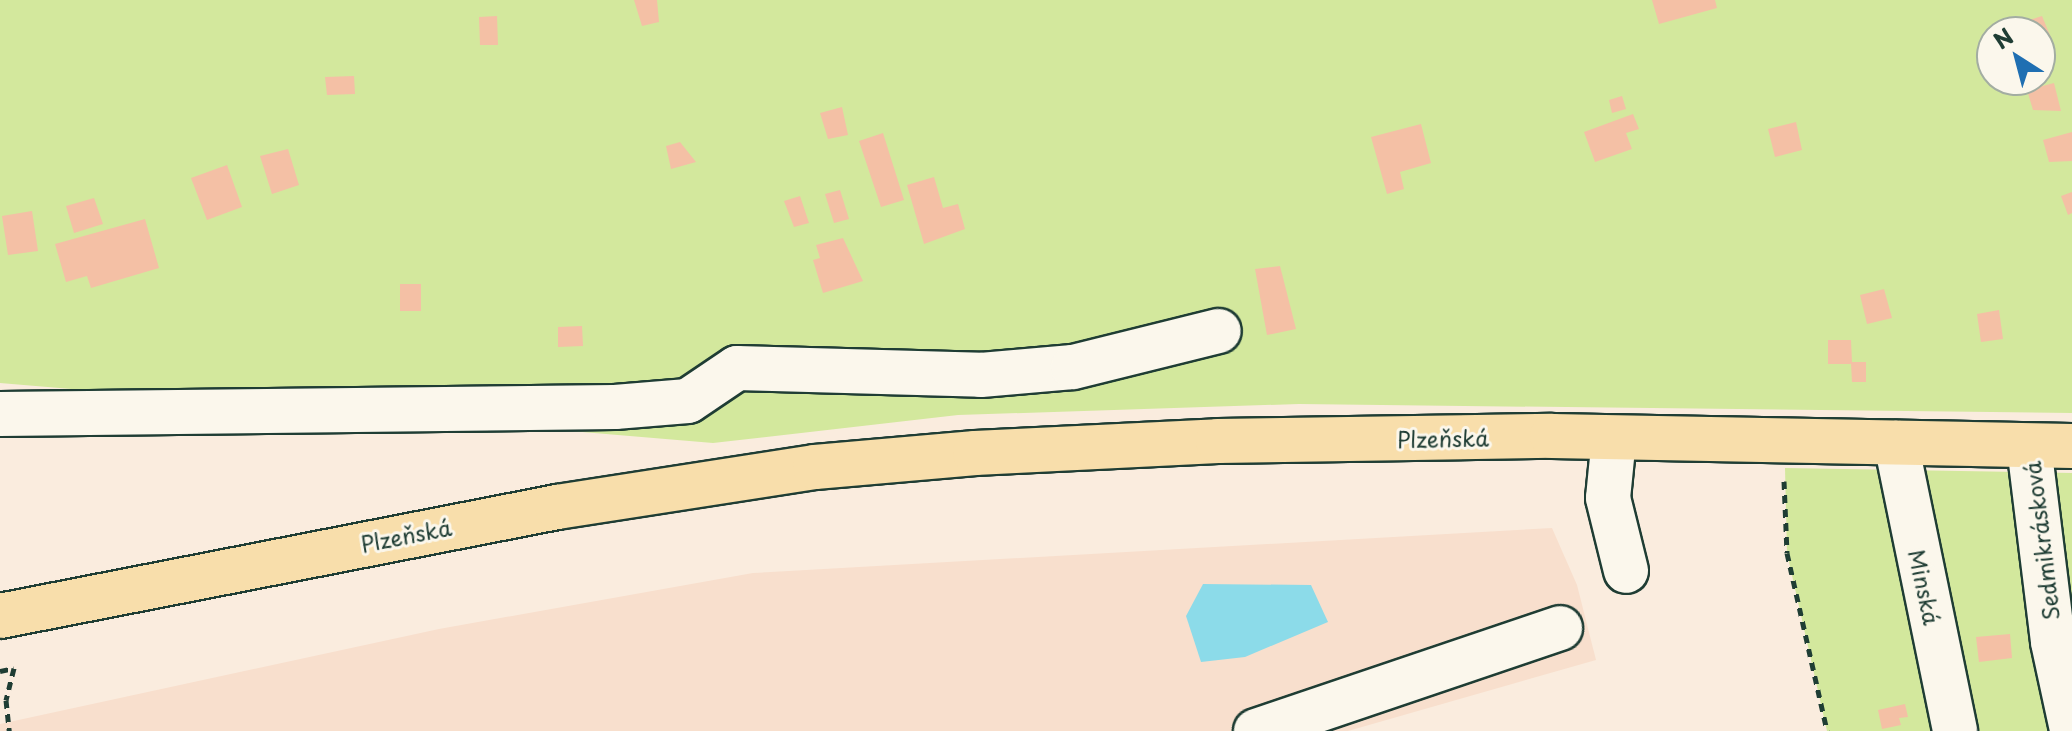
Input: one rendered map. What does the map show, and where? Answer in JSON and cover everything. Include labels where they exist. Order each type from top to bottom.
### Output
[{"type":"main road","name":"Plzeňská","points":[[0,616],[557,507],[815,467],[1218,441],[1614,438],[2072,446]]},
{"type":"street","points":[[0,414],[615,407],[688,401],[737,368],[981,375],[1073,367],[1219,331]]},
{"type":"street","points":[[1614,438],[1608,498],[1626,571]]},
{"type":"street","name":"Minská","points":[[1896,443],[1955,731]]},
{"type":"street","name":"Sedmikrásková","points":[[2029,446],[2053,642],[2072,730]]},
{"type":"street","points":[[1256,731],[1560,628]]},
{"type":"path","points":[[1784,442],[1787,553],[1827,731]]},
{"type":"path","points":[[0,671],[14,668],[6,700],[9,731]]},
{"type":"shaded area","points":[[1552,528],[1577,585],[1596,660],[1348,731],[0,731],[0,724],[439,629],[753,573]]},
{"type":"green space","points":[[0,0],[2072,0],[2072,413],[1299,404],[958,415],[713,443],[0,383]]},
{"type":"green space","points":[[1785,468],[2072,473],[2072,731],[1827,731],[1787,553]]},
{"type":"water","points":[[1203,584],[1311,585],[1328,622],[1245,657],[1201,662],[1186,616]]},
{"type":"building","points":[[634,0],[657,0],[659,22],[642,26]]},
{"type":"building","points":[[1652,0],[1715,0],[1717,8],[1659,24]]},
{"type":"building","points":[[497,16],[498,45],[480,45],[479,17]]},
{"type":"building","points":[[354,76],[355,94],[327,95],[325,77]]},
{"type":"building","points":[[2056,91],[2061,111],[2033,110],[2029,96],[2056,96]]},
{"type":"building","points":[[1622,96],[1626,109],[1612,113],[1609,100]]},
{"type":"building","points":[[842,107],[848,135],[828,139],[820,113]]},
{"type":"building","points":[[1633,114],[1639,129],[1626,133],[1632,149],[1595,162],[1584,132]]},
{"type":"building","points":[[1796,122],[1802,150],[1775,157],[1768,129]]},
{"type":"building","points":[[1421,124],[1431,163],[1400,172],[1404,189],[1387,194],[1371,137]]},
{"type":"building","points":[[2072,132],[2072,161],[2049,162],[2043,140]]},
{"type":"building","points":[[883,133],[904,200],[881,207],[859,141]]},
{"type":"building","points":[[680,142],[696,162],[671,169],[666,146]]},
{"type":"building","points":[[288,149],[299,185],[272,194],[260,156]]},
{"type":"building","points":[[227,165],[242,207],[207,220],[191,178]]},
{"type":"building","points":[[934,177],[943,208],[958,204],[965,229],[924,244],[907,185]]},
{"type":"building","points":[[840,190],[849,219],[834,223],[825,194]]},
{"type":"building","points":[[2072,192],[2072,213],[2068,215],[2061,196]]},
{"type":"building","points":[[800,196],[809,223],[794,227],[784,201]]},
{"type":"building","points":[[94,198],[103,224],[74,233],[66,206]]},
{"type":"building","points":[[32,211],[38,251],[8,255],[2,216]]},
{"type":"building","points":[[145,219],[159,268],[91,288],[87,276],[66,282],[55,244]]},
{"type":"building","points":[[843,238],[863,281],[823,293],[813,260],[820,258],[816,245]]},
{"type":"building","points":[[1280,266],[1296,329],[1267,335],[1255,269]]},
{"type":"building","points":[[400,284],[421,284],[421,311],[400,311]]},
{"type":"building","points":[[1884,289],[1892,318],[1867,324],[1860,295]]},
{"type":"building","points":[[1999,310],[2003,339],[1981,342],[1977,314]]},
{"type":"building","points":[[582,326],[583,346],[558,347],[558,327]]},
{"type":"building","points":[[1828,340],[1851,340],[1852,362],[1866,362],[1866,382],[1852,382],[1851,364],[1828,364]]},
{"type":"building","points":[[2010,634],[2012,658],[1979,662],[1976,637]]},
{"type":"building","points":[[1905,704],[1908,717],[1899,718],[1901,725],[1882,729],[1878,710]]}]
